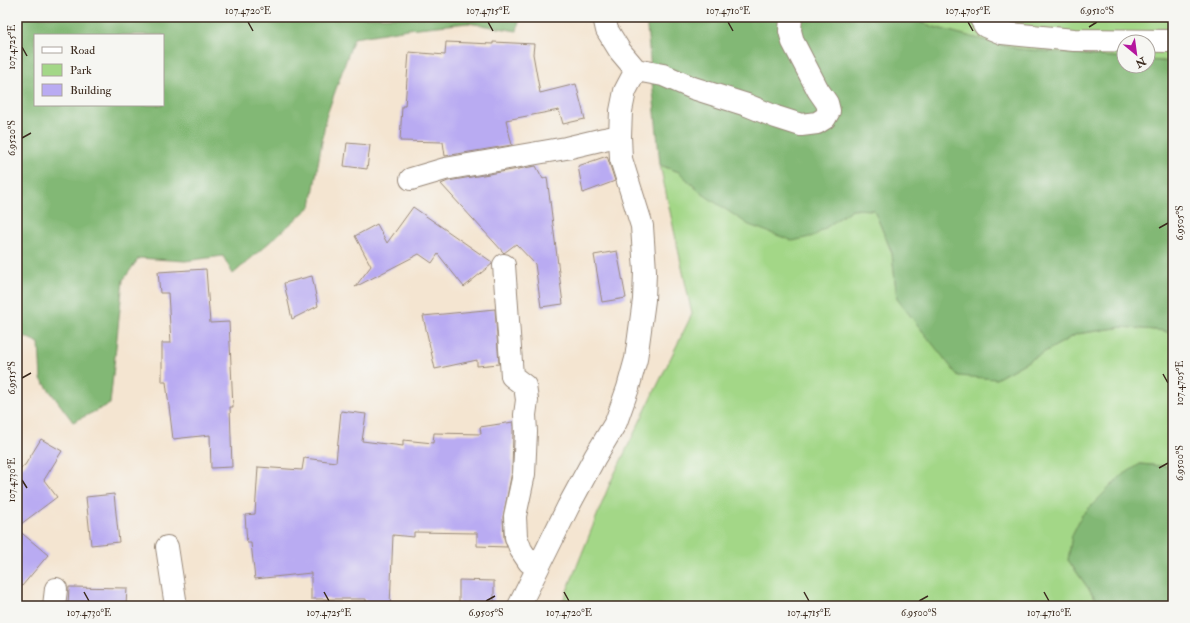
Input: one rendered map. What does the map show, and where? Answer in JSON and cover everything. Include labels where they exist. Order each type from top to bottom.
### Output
[{"type":"street","points":[[604,17],[607,30],[620,51],[636,70],[662,75],[693,88],[747,105],[801,125],[818,123],[825,118],[829,111],[827,103],[818,90],[793,42],[790,31],[791,17]]},
{"type":"street","points":[[980,17],[985,26],[1002,33],[1074,40],[1173,41]]},
{"type":"street","points":[[519,606],[537,568],[595,457],[616,422],[636,359],[644,300],[645,271],[642,226],[621,159],[620,136],[621,111],[625,91],[636,70]]},
{"type":"street","points":[[410,179],[445,170],[558,150],[604,138],[620,136]]},
{"type":"street","points":[[504,264],[512,376],[525,386],[527,400],[525,415],[526,432],[524,474],[515,516],[516,537],[521,550],[529,562],[537,568]]},
{"type":"street","points":[[167,547],[176,606]]},
{"type":"green space","points":[[17,17],[520,17],[517,31],[468,23],[408,29],[354,38],[326,117],[311,206],[233,274],[223,256],[185,261],[139,258],[123,280],[110,404],[73,422],[41,379],[39,343],[17,333]]},
{"type":"green space","points":[[646,17],[906,17],[934,27],[1017,49],[1116,57],[1116,74],[1156,74],[1156,61],[1173,62],[1173,335],[1165,331],[1122,327],[1077,334],[996,379],[958,376],[897,299],[892,253],[874,210],[852,209],[814,236],[793,241],[749,225],[701,193],[679,172],[660,165]]},
{"type":"green space","points":[[906,17],[1173,17],[1173,62],[1156,61],[1156,34],[1116,34],[1116,57],[1017,49],[934,27]]},
{"type":"green space","points":[[660,165],[679,172],[701,193],[814,236],[852,209],[874,210],[892,253],[897,299],[996,379],[1077,334],[1122,327],[1166,331],[1173,335],[1173,467],[1140,464],[1068,560],[1101,606],[561,606],[610,483],[692,314]]},
{"type":"green space","points":[[1140,464],[1173,467],[1173,606],[1101,606],[1068,560],[1072,535],[1082,515],[1121,476]]},
{"type":"building","points":[[446,42],[534,44],[533,54],[540,93],[576,84],[585,119],[563,124],[559,110],[506,120],[512,145],[445,156],[443,142],[400,141],[402,106],[405,106],[409,52],[445,55]]},
{"type":"building","points":[[347,143],[370,145],[367,169],[344,166]]},
{"type":"building","points":[[607,156],[615,181],[583,193],[578,166]]},
{"type":"building","points":[[536,166],[543,179],[547,177],[563,304],[541,307],[535,264],[516,244],[504,253],[441,184],[448,181]]},
{"type":"building","points":[[413,207],[492,262],[492,264],[464,287],[438,254],[432,263],[419,254],[355,287],[371,266],[355,236],[377,224],[387,243]]},
{"type":"building","points":[[617,251],[626,298],[602,302],[594,255]]},
{"type":"building","points":[[206,269],[210,323],[229,322],[233,407],[230,407],[232,467],[211,468],[210,435],[173,439],[166,382],[162,382],[162,343],[171,343],[168,293],[160,293],[158,272]]},
{"type":"building","points":[[312,276],[318,306],[292,319],[284,283]]},
{"type":"building","points":[[495,309],[499,364],[477,366],[477,360],[435,369],[423,316]]},
{"type":"building","points":[[341,411],[366,414],[362,441],[403,446],[403,440],[433,443],[434,433],[481,434],[480,427],[513,422],[512,472],[503,517],[504,538],[507,547],[477,546],[477,533],[414,532],[414,537],[393,535],[390,606],[366,606],[366,599],[311,599],[311,573],[255,579],[251,543],[247,543],[245,515],[255,514],[258,467],[302,470],[304,458],[336,462]]},
{"type":"building","points":[[41,439],[62,451],[44,480],[57,497],[17,527],[17,471],[25,465]]},
{"type":"building","points":[[114,494],[119,542],[91,545],[86,497]]},
{"type":"building","points":[[17,529],[48,555],[17,592]]},
{"type":"building","points":[[459,580],[494,581],[494,606],[459,606]]},
{"type":"building","points":[[69,587],[127,588],[126,606],[68,606]]}]
